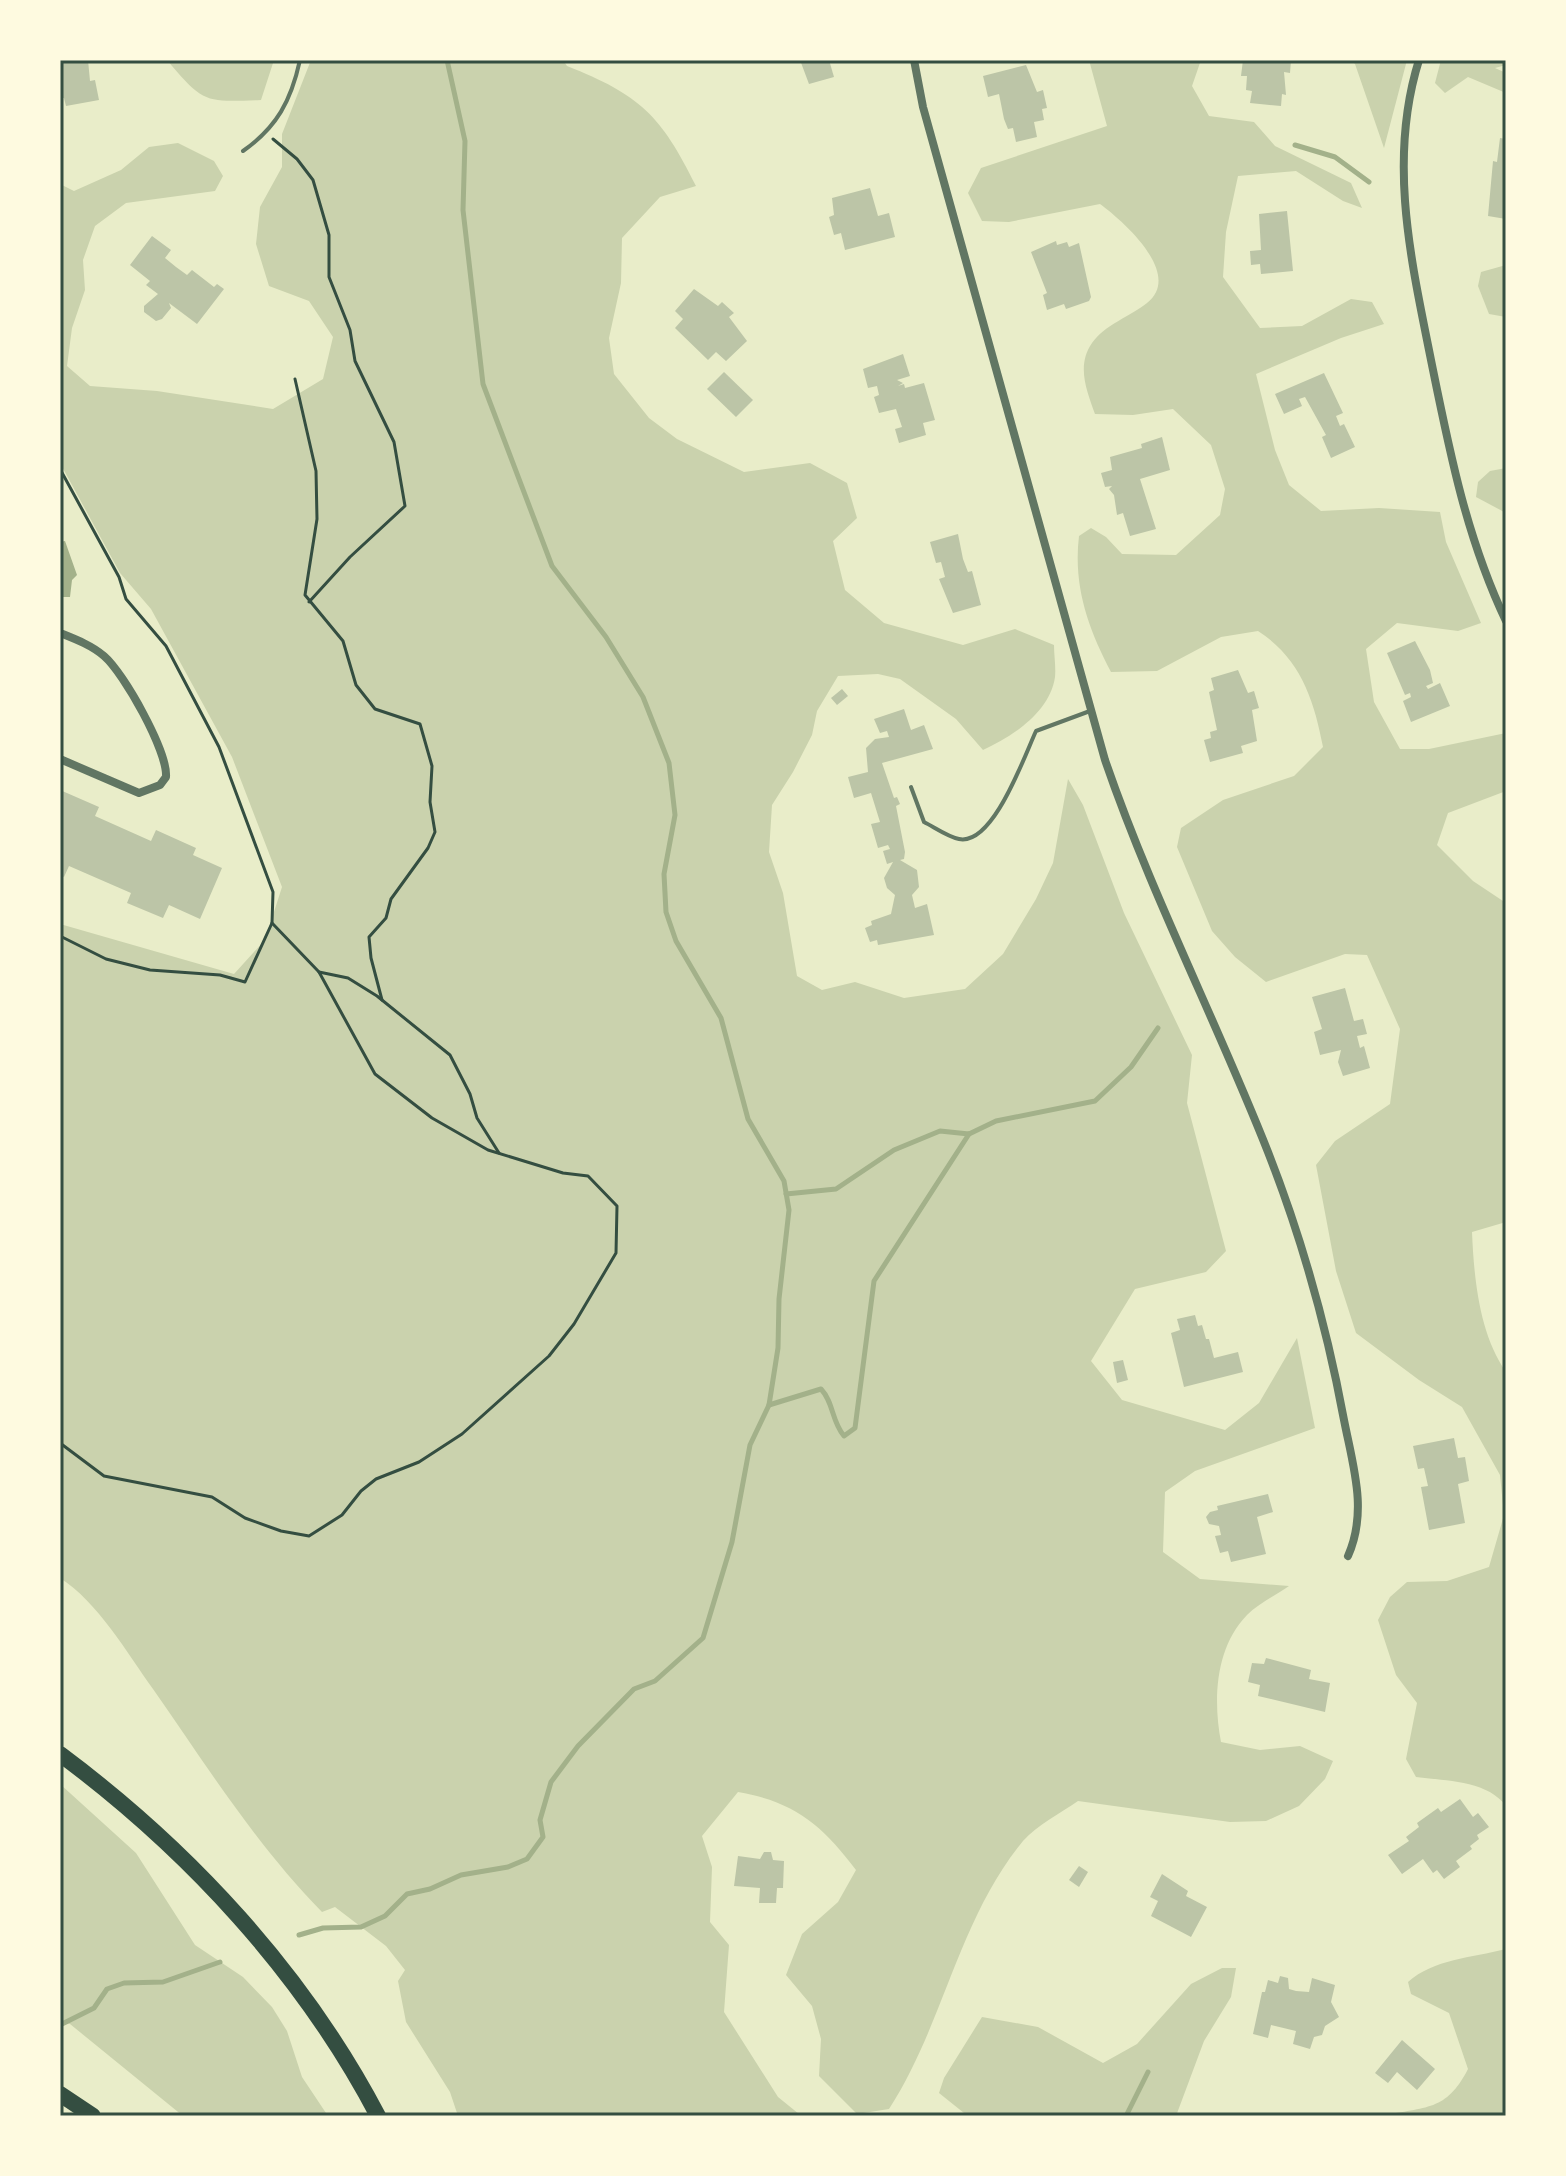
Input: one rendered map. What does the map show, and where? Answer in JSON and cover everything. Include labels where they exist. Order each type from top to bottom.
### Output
[{"type":"highway","points":[[60,1754],[122,1803],[214,1890],[310,2009],[378,2116]]},
{"type":"highway","points":[[60,2094],[93,2116]]},
{"type":"street","points":[[914,60],[923,107],[1092,711],[1133,841],[1268,1150],[1308,1268],[1335,1370],[1358,1494],[1356,1537],[1348,1556]]},
{"type":"street","points":[[1419,60],[1403,151],[1411,255],[1465,518],[1506,621]]},
{"type":"street","points":[[60,633],[85,643],[118,670],[164,757],[166,777],[160,785],[139,793],[60,759]]},
{"type":"lane","points":[[243,151],[267,134],[286,103],[300,60]]},
{"type":"lane","points":[[911,787],[924,822],[959,839],[977,836],[991,824],[1036,731],[1092,711]]},
{"type":"path","points":[[267,134],[297,159],[313,180],[329,235],[329,277],[350,330],[355,361],[394,442],[405,506],[350,557],[309,602]]},
{"type":"path","points":[[295,379],[316,471],[317,519],[305,595],[343,641],[356,685],[375,709],[420,724],[432,766],[430,802],[435,832],[428,848],[391,899],[386,918],[369,937],[382,1000]]},
{"type":"path","points":[[60,1443],[104,1476],[212,1497],[245,1518],[281,1531],[309,1536],[342,1515],[361,1491],[376,1479],[419,1462],[462,1434],[549,1356],[574,1324],[616,1253],[617,1206],[588,1176],[563,1173],[499,1153],[432,1118],[375,1074],[319,972],[272,923]]},
{"type":"path","points":[[319,972],[348,978],[382,1000],[450,1055],[470,1094],[477,1118],[499,1153]]},
{"type":"shaded area","points":[[167,60],[274,60],[261,100],[228,101],[198,93]]},
{"type":"shaded area","points":[[311,60],[563,60],[567,66],[631,98],[659,124],[696,186],[660,197],[622,238],[621,283],[609,338],[614,374],[649,418],[677,439],[744,472],[810,463],[847,483],[857,518],[833,541],[845,590],[884,623],[963,645],[1015,629],[1054,645],[1055,677],[1046,701],[1028,722],[983,750],[956,719],[900,679],[878,674],[838,676],[817,711],[812,735],[772,805],[769,852],[783,893],[797,976],[822,990],[855,982],[904,998],[965,989],[1003,954],[1036,899],[1053,863],[1068,779],[1083,805],[1124,913],[1192,1055],[1187,1103],[1226,1251],[1206,1272],[1135,1289],[1091,1361],[1122,1400],[1225,1430],[1259,1403],[1297,1338],[1315,1428],[1195,1471],[1165,1492],[1163,1552],[1200,1579],[1289,1586],[1247,1615],[1228,1643],[1217,1692],[1221,1742],[1260,1750],[1300,1746],[1333,1761],[1325,1779],[1299,1806],[1266,1821],[1230,1822],[1078,1801],[1035,1830],[1023,1841],[982,1904],[924,2042],[889,2109],[857,2114],[819,2076],[821,2039],[812,2006],[786,1975],[802,1934],[838,1902],[856,1870],[831,1840],[806,1818],[776,1802],[738,1792],[702,1836],[712,1867],[710,1922],[729,1945],[724,2012],[778,2097],[799,2114],[458,2116],[450,2092],[406,2022],[398,1981],[405,1970],[386,1946],[335,1907],[322,1912],[298,1887],[233,1804],[111,1629],[87,1600],[60,1578],[60,924],[234,974],[265,940],[282,887],[232,757],[151,609],[120,573],[60,463],[60,184],[74,191],[121,170],[149,147],[178,143],[214,161],[223,176],[215,191],[126,203],[95,226],[83,260],[85,290],[72,328],[67,366],[90,386],[157,391],[273,409],[323,379],[333,337],[309,301],[269,286],[256,244],[260,207],[282,167],[282,134]]},
{"type":"shaded area","points":[[1089,60],[1201,60],[1192,86],[1209,116],[1254,122],[1275,146],[1351,183],[1362,208],[1343,201],[1296,171],[1238,176],[1226,232],[1223,277],[1260,328],[1302,326],[1351,299],[1372,302],[1384,324],[1341,338],[1256,374],[1275,450],[1289,485],[1321,511],[1379,508],[1440,512],[1446,542],[1481,623],[1458,631],[1397,623],[1366,649],[1374,702],[1400,749],[1429,749],[1506,733],[1506,791],[1448,813],[1437,845],[1473,881],[1506,903],[1506,1222],[1472,1232],[1474,1268],[1484,1323],[1506,1372],[1506,1806],[1498,1797],[1477,1786],[1416,1777],[1406,1759],[1417,1703],[1396,1675],[1378,1620],[1390,1597],[1407,1582],[1447,1581],[1489,1567],[1504,1515],[1500,1475],[1462,1407],[1419,1380],[1356,1333],[1336,1271],[1316,1165],[1335,1141],[1390,1104],[1400,1029],[1367,955],[1345,954],[1266,982],[1235,957],[1212,931],[1177,847],[1181,828],[1223,800],[1294,776],[1323,747],[1310,696],[1285,654],[1258,631],[1221,637],[1157,671],[1111,672],[1095,639],[1080,589],[1079,536],[1091,528],[1106,537],[1122,554],[1176,555],[1220,515],[1225,489],[1211,445],[1173,409],[1133,415],[1095,414],[1084,378],[1087,352],[1103,331],[1147,303],[1157,291],[1154,263],[1134,235],[1100,204],[1009,222],[982,221],[968,193],[981,168],[1107,126]]},
{"type":"shaded area","points":[[1351,60],[1407,60],[1384,148],[1355,64]]},
{"type":"shaded area","points":[[1441,60],[1506,60],[1506,65],[1495,68],[1506,73],[1506,93],[1468,77],[1445,93],[1435,83]]},
{"type":"shaded area","points":[[1506,265],[1506,317],[1489,314],[1478,286],[1481,272]]},
{"type":"shaded area","points":[[1506,468],[1506,513],[1476,497],[1478,482],[1490,471]]},
{"type":"shaded area","points":[[65,541],[77,575],[72,580],[70,597],[60,597],[60,542]]},
{"type":"shaded area","points":[[60,1784],[136,1853],[195,1945],[243,1977],[272,2007],[287,2031],[302,2077],[328,2116],[183,2116],[70,2024],[60,2021]]},
{"type":"shaded area","points":[[1506,1949],[1506,2116],[1382,2116],[1423,2108],[1443,2100],[1460,2083],[1468,2069],[1449,2013],[1411,1994],[1408,1982],[1429,1968]]},
{"type":"shaded area","points":[[1222,1968],[1236,1968],[1231,1997],[1204,2041],[1176,2116],[975,2116],[964,2113],[939,2093],[944,2078],[982,2017],[1038,2027],[1103,2063],[1137,2044],[1191,1984]]},
{"type":"building","points":[[60,60],[88,60],[90,81],[95,80],[99,100],[66,106],[64,98],[60,98]]},
{"type":"building","points":[[800,60],[829,60],[834,77],[809,84]]},
{"type":"building","points":[[1243,60],[1291,60],[1290,73],[1284,72],[1286,95],[1282,94],[1281,106],[1250,103],[1252,91],[1246,90],[1247,76],[1241,76]]},
{"type":"building","points":[[1026,65],[1037,92],[1043,90],[1047,108],[1042,109],[1044,120],[1034,122],[1037,137],[1016,142],[1013,128],[1008,129],[1004,119],[999,94],[988,97],[983,76]]},
{"type":"building","points":[[1500,138],[1506,139],[1506,219],[1488,216],[1493,161],[1497,162]]},
{"type":"building","points":[[870,188],[878,216],[889,213],[895,237],[845,250],[841,233],[834,235],[829,217],[834,215],[832,198]]},
{"type":"building","points":[[1287,211],[1293,271],[1261,274],[1260,264],[1251,265],[1250,251],[1261,250],[1259,214]]},
{"type":"building","points":[[152,236],[171,250],[165,258],[176,267],[187,275],[192,270],[214,287],[217,284],[224,289],[197,324],[169,303],[171,308],[162,319],[156,321],[144,312],[144,306],[158,294],[146,285],[150,281],[130,265]]},
{"type":"building","points":[[1056,241],[1057,245],[1067,242],[1069,247],[1079,243],[1091,297],[1089,301],[1066,309],[1064,304],[1047,310],[1043,295],[1047,293],[1031,252]]},
{"type":"building","points":[[694,289],[718,306],[722,302],[734,313],[729,317],[747,341],[726,361],[716,352],[708,360],[675,328],[683,319],[675,311]]},
{"type":"building","points":[[903,354],[910,376],[897,380],[903,383],[898,386],[904,384],[905,388],[924,383],[935,420],[923,423],[926,435],[899,443],[895,429],[902,427],[896,409],[879,413],[874,397],[879,395],[877,386],[868,388],[863,369]]},
{"type":"building","points":[[724,372],[753,400],[736,417],[707,389]]},
{"type":"building","points":[[1324,373],[1343,413],[1336,416],[1340,426],[1344,424],[1355,447],[1331,458],[1322,437],[1326,435],[1305,397],[1299,399],[1302,406],[1284,414],[1275,394]]},
{"type":"building","points":[[1162,437],[1170,470],[1140,479],[1156,529],[1130,536],[1123,513],[1117,515],[1114,495],[1109,489],[1112,486],[1105,487],[1101,473],[1112,470],[1110,457],[1142,448],[1141,444]]},
{"type":"building","points":[[958,534],[963,559],[968,572],[972,571],[981,605],[953,613],[939,579],[945,577],[941,562],[936,563],[930,542]]},
{"type":"building","points":[[1415,641],[1430,670],[1433,683],[1426,686],[1428,689],[1440,683],[1450,706],[1411,722],[1403,701],[1411,697],[1410,693],[1405,695],[1387,653]]},
{"type":"building","points":[[1238,670],[1248,693],[1254,691],[1259,708],[1252,710],[1257,741],[1241,746],[1243,753],[1210,762],[1204,740],[1211,738],[1210,732],[1217,730],[1209,692],[1214,690],[1211,678]]},
{"type":"building","points":[[842,689],[848,696],[837,705],[831,698]]},
{"type":"building","points":[[904,709],[911,730],[924,725],[933,749],[882,763],[894,798],[897,797],[900,804],[896,806],[905,852],[904,859],[900,860],[917,870],[919,887],[912,895],[915,908],[927,904],[934,935],[878,945],[877,940],[870,942],[865,928],[872,925],[871,921],[891,914],[895,895],[887,888],[884,878],[893,862],[887,864],[883,851],[890,849],[888,845],[878,848],[871,824],[880,822],[871,793],[854,798],[848,777],[868,772],[866,748],[875,739],[889,737],[887,731],[880,733],[874,719]]},
{"type":"building","points":[[60,790],[99,807],[95,816],[151,841],[156,830],[196,848],[193,855],[222,868],[200,919],[169,905],[163,918],[127,903],[131,893],[69,866],[64,877],[60,875]]},
{"type":"building","points":[[1345,988],[1354,1021],[1363,1019],[1367,1034],[1357,1036],[1360,1048],[1364,1046],[1370,1068],[1343,1076],[1338,1062],[1341,1050],[1320,1055],[1314,1032],[1322,1029],[1312,997]]},
{"type":"building","points":[[1195,1315],[1198,1326],[1202,1325],[1206,1339],[1209,1339],[1214,1358],[1238,1352],[1243,1372],[1184,1387],[1171,1333],[1180,1330],[1177,1319]]},
{"type":"building","points":[[1123,1360],[1128,1380],[1117,1383],[1113,1362]]},
{"type":"building","points":[[1454,1438],[1458,1458],[1465,1457],[1469,1481],[1458,1484],[1465,1523],[1429,1530],[1421,1487],[1428,1486],[1424,1468],[1418,1469],[1413,1446]]},
{"type":"building","points":[[1268,1494],[1273,1512],[1257,1517],[1266,1554],[1231,1562],[1228,1551],[1220,1553],[1215,1536],[1221,1535],[1219,1526],[1209,1524],[1206,1517],[1218,1510],[1217,1506]]},
{"type":"building","points":[[1266,1658],[1311,1670],[1309,1679],[1330,1683],[1325,1712],[1258,1696],[1260,1685],[1248,1682],[1252,1663],[1264,1664]]},
{"type":"building","points":[[1460,1799],[1473,1817],[1478,1813],[1489,1827],[1477,1835],[1479,1839],[1470,1846],[1472,1849],[1456,1861],[1460,1867],[1444,1879],[1437,1870],[1433,1873],[1423,1859],[1402,1874],[1388,1855],[1409,1841],[1406,1837],[1419,1827],[1417,1823],[1438,1808],[1441,1812]]},
{"type":"building","points":[[764,1852],[771,1852],[773,1860],[784,1861],[783,1888],[777,1888],[776,1903],[759,1903],[760,1888],[734,1886],[738,1856],[760,1859]]},
{"type":"building","points":[[1079,1866],[1088,1872],[1079,1887],[1069,1880]]},
{"type":"building","points":[[1162,1874],[1188,1891],[1186,1896],[1207,1907],[1191,1937],[1151,1916],[1158,1901],[1150,1897]]},
{"type":"building","points":[[1280,1976],[1288,1978],[1289,1989],[1296,1991],[1309,1992],[1312,1978],[1335,1985],[1331,2002],[1339,2017],[1325,2026],[1322,2035],[1314,2037],[1310,2049],[1293,2044],[1296,2031],[1271,2025],[1268,2038],[1253,2034],[1262,1992],[1265,1992],[1268,1980],[1278,1983]]},
{"type":"building","points":[[1402,2040],[1435,2069],[1417,2090],[1397,2072],[1388,2083],[1375,2073]]},
{"type":"waterway","points":[[299,1935],[323,1928],[361,1927],[385,1916],[407,1894],[430,1889],[461,1875],[508,1867],[527,1859],[543,1837],[540,1820],[551,1782],[578,1746],[634,1689],[655,1681],[703,1638],[732,1542],[750,1445],[769,1405],[778,1348],[779,1299],[789,1210],[784,1181],[748,1119],[721,1018],[676,941],[666,912],[664,874],[675,815],[669,763],[643,697],[606,637],[552,566],[483,384],[463,210],[465,141],[447,60]]},
{"type":"waterway","points":[[1295,145],[1335,157],[1369,182]]},
{"type":"waterway","points":[[786,1194],[836,1189],[894,1150],[940,1131],[969,1134],[996,1121],[1095,1101],[1131,1067],[1158,1028]]},
{"type":"waterway","points":[[769,1405],[821,1389],[844,1436],[855,1428],[874,1281],[969,1134]]},
{"type":"waterway","points":[[60,2025],[94,2008],[107,1989],[124,1983],[163,1982],[220,1962]]},
{"type":"waterway","points":[[1126,2116],[1148,2072]]}]
